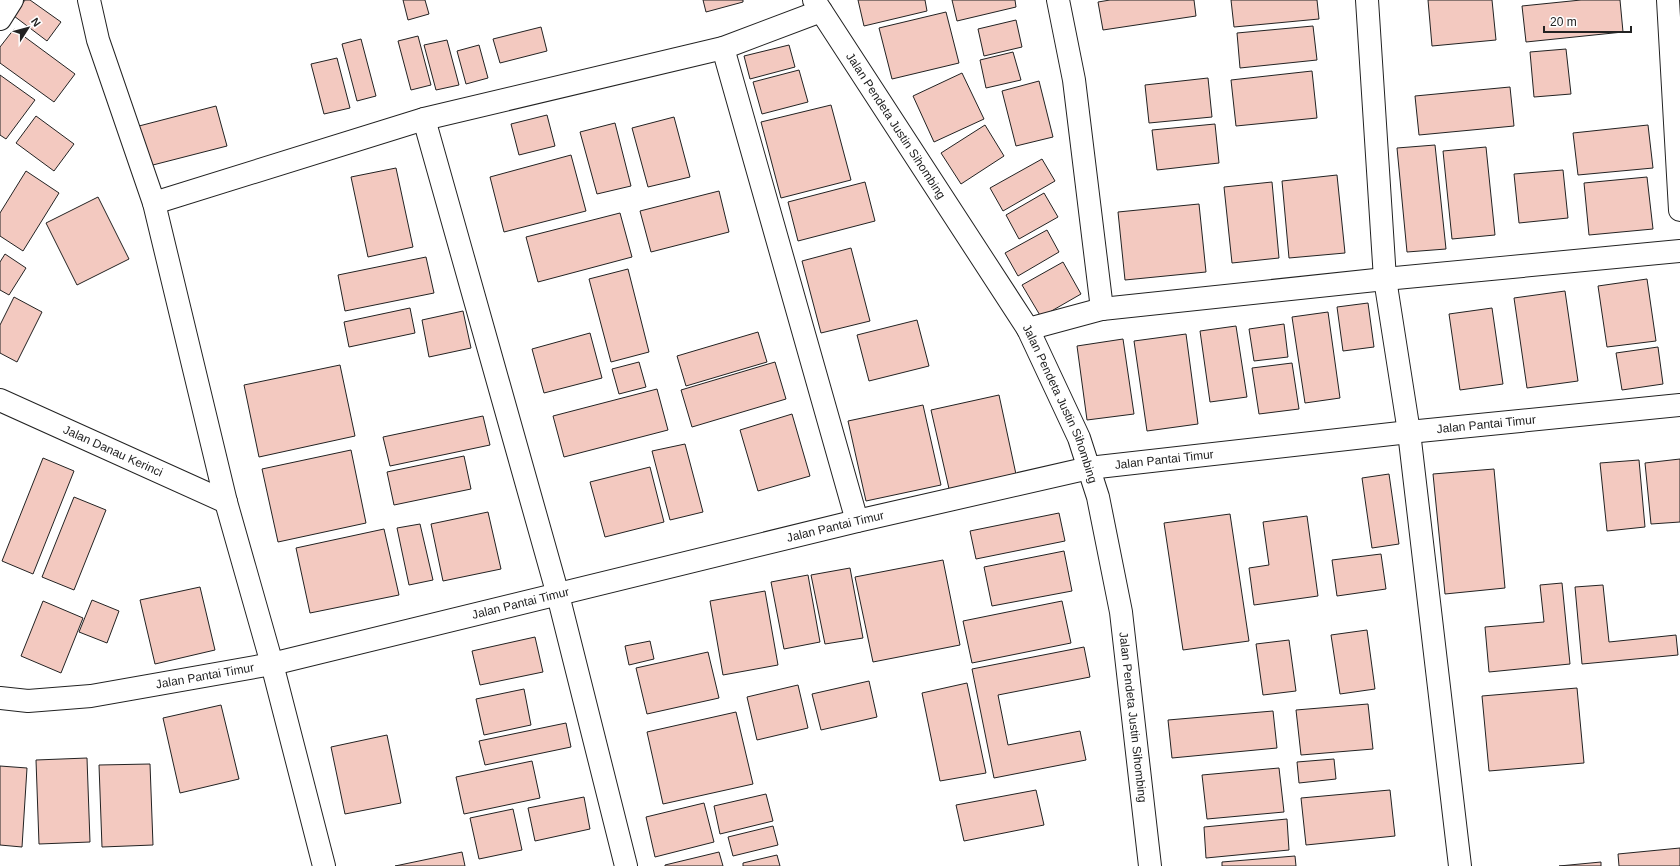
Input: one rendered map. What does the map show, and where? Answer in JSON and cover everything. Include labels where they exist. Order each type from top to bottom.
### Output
[{"type":"street","points":[[0,19],[12,0]]},
{"type":"street","points":[[89,0],[98,40],[154,203],[226,502],[272,664],[324,866]]},
{"type":"street","points":[[1058,0],[1074,80],[1102,309]]},
{"type":"street","points":[[1367,0],[1385,279],[1409,432],[1460,866]]},
{"type":"street","points":[[1672,3],[1680,210]]},
{"type":"street","points":[[154,203],[424,118],[723,48],[818,6]]},
{"type":"street","name":"Jalan Pendeta Justin Sihombing","points":[[818,6],[1028,329],[1079,438],[1098,497],[1121,612],[1150,866]]},
{"type":"street","points":[[723,48],[857,521]]},
{"type":"street","points":[[424,118],[558,595],[626,866]]},
{"type":"street","points":[[1028,329],[1102,309],[1385,279],[1680,251]]},
{"type":"street","name":"Jalan Danau Kerinci","points":[[0,400],[226,502]]},
{"type":"street","name":"Jalan Pantai Timur","points":[[0,698],[28,701],[91,696],[272,664],[857,521],[1089,468],[1409,432],[1680,405]]},
{"type":"building","points":[[25,0],[30,0],[61,22],[47,41],[14,16]]},
{"type":"building","points":[[403,0],[425,0],[429,14],[408,20]]},
{"type":"building","points":[[703,0],[743,0],[743,2],[706,12]]},
{"type":"building","points":[[858,0],[925,0],[927,11],[864,26]]},
{"type":"building","points":[[952,0],[1015,0],[1016,7],[957,21]]},
{"type":"building","points":[[1110,0],[1194,0],[1196,16],[1103,30],[1098,2]]},
{"type":"building","points":[[1231,0],[1317,0],[1319,19],[1234,27]]},
{"type":"building","points":[[1428,0],[1492,0],[1496,40],[1432,46]]},
{"type":"building","points":[[1581,0],[1620,0],[1623,32],[1526,42],[1522,6]]},
{"type":"building","points":[[946,12],[959,63],[892,79],[879,28]]},
{"type":"building","points":[[1016,20],[1022,47],[984,56],[978,29]]},
{"type":"building","points":[[1313,26],[1317,60],[1240,68],[1237,33]]},
{"type":"building","points":[[541,27],[547,51],[500,63],[493,39]]},
{"type":"building","points":[[14,29],[75,74],[54,102],[0,63],[0,47]]},
{"type":"building","points":[[418,36],[431,85],[411,90],[398,41]]},
{"type":"building","points":[[361,39],[376,96],[357,101],[342,44]]},
{"type":"building","points":[[447,40],[459,85],[436,90],[424,45]]},
{"type":"building","points":[[479,45],[488,78],[466,84],[457,51]]},
{"type":"building","points":[[789,45],[795,67],[750,79],[744,56]]},
{"type":"building","points":[[1566,49],[1571,94],[1534,97],[1530,52]]},
{"type":"building","points":[[1013,52],[1021,80],[986,88],[980,60]]},
{"type":"building","points":[[337,58],[350,108],[324,114],[311,64]]},
{"type":"building","points":[[799,70],[808,102],[762,114],[753,82]]},
{"type":"building","points":[[1312,71],[1317,118],[1236,126],[1231,80]]},
{"type":"building","points":[[962,73],[984,119],[934,142],[913,96]]},
{"type":"building","points":[[0,75],[35,100],[6,139],[0,135]]},
{"type":"building","points":[[1208,78],[1212,117],[1149,123],[1145,85]]},
{"type":"building","points":[[1039,81],[1053,137],[1016,146],[1002,91]]},
{"type":"building","points":[[1510,87],[1514,126],[1419,135],[1415,96]]},
{"type":"building","points":[[831,105],[851,180],[781,198],[761,122]]},
{"type":"building","points":[[216,106],[227,146],[149,166],[139,126]]},
{"type":"building","points":[[547,115],[555,146],[519,155],[511,124]]},
{"type":"building","points":[[36,116],[74,144],[54,171],[16,143]]},
{"type":"building","points":[[674,117],[690,177],[648,187],[632,128]]},
{"type":"building","points":[[615,123],[631,186],[597,194],[580,132]]},
{"type":"building","points":[[1215,124],[1219,163],[1157,170],[1152,130]]},
{"type":"building","points":[[985,125],[1004,156],[961,184],[941,153]]},
{"type":"building","points":[[1648,125],[1653,168],[1578,175],[1573,133]]},
{"type":"building","points":[[1435,145],[1446,249],[1407,252],[1397,148]]},
{"type":"building","points":[[1486,147],[1495,235],[1452,239],[1443,151]]},
{"type":"building","points":[[571,155],[586,211],[504,232],[490,177]]},
{"type":"building","points":[[1042,159],[1055,181],[1003,211],[990,188]]},
{"type":"building","points":[[396,168],[413,247],[368,257],[351,177]]},
{"type":"building","points":[[1563,170],[1568,218],[1519,223],[1514,174]]},
{"type":"building","points":[[26,171],[59,193],[23,251],[0,236],[0,213]]},
{"type":"building","points":[[1337,175],[1345,253],[1289,258],[1282,181]]},
{"type":"building","points":[[1647,177],[1653,229],[1589,235],[1584,183]]},
{"type":"building","points":[[865,182],[875,221],[798,241],[788,202]]},
{"type":"building","points":[[1272,182],[1279,258],[1232,263],[1224,187]]},
{"type":"building","points":[[719,191],[729,232],[651,252],[640,211]]},
{"type":"building","points":[[1044,193],[1058,217],[1019,239],[1006,215]]},
{"type":"building","points":[[98,197],[129,259],[77,285],[46,223]]},
{"type":"building","points":[[1199,204],[1206,272],[1125,280],[1118,212]]},
{"type":"building","points":[[620,213],[632,257],[538,282],[526,237]]},
{"type":"building","points":[[1047,230],[1059,252],[1018,276],[1005,253]]},
{"type":"building","points":[[851,248],[870,321],[821,333],[802,261]]},
{"type":"building","points":[[5,254],[26,268],[9,295],[0,290],[0,262]]},
{"type":"building","points":[[426,257],[434,293],[345,311],[338,275]]},
{"type":"building","points":[[1063,262],[1081,294],[1041,317],[1022,285]]},
{"type":"building","points":[[628,269],[649,352],[611,362],[589,279]]},
{"type":"building","points":[[1647,279],[1656,341],[1607,347],[1598,286]]},
{"type":"building","points":[[1565,291],[1578,381],[1527,388],[1514,298]]},
{"type":"building","points":[[14,297],[42,312],[17,362],[0,353],[0,325]]},
{"type":"building","points":[[1368,303],[1374,347],[1343,351],[1337,307]]},
{"type":"building","points":[[410,308],[415,333],[349,347],[344,322]]},
{"type":"building","points":[[1492,308],[1503,384],[1460,390],[1449,314]]},
{"type":"building","points":[[463,311],[471,348],[429,357],[422,320]]},
{"type":"building","points":[[1328,312],[1340,398],[1305,403],[1292,317]]},
{"type":"building","points":[[917,320],[929,366],[869,381],[857,335]]},
{"type":"building","points":[[1284,324],[1288,357],[1254,361],[1249,329]]},
{"type":"building","points":[[1236,326],[1247,397],[1210,402],[1200,331]]},
{"type":"building","points":[[758,332],[767,362],[686,386],[677,356]]},
{"type":"building","points":[[590,333],[602,378],[544,393],[532,349]]},
{"type":"building","points":[[1186,334],[1198,424],[1147,431],[1134,341]]},
{"type":"building","points":[[1123,339],[1134,414],[1087,420],[1077,346]]},
{"type":"building","points":[[1658,347],[1663,384],[1622,390],[1616,353]]},
{"type":"building","points":[[639,362],[646,387],[619,394],[612,369]]},
{"type":"building","points":[[775,362],[786,399],[692,427],[681,390]]},
{"type":"building","points":[[1292,363],[1299,409],[1259,414],[1252,368]]},
{"type":"building","points":[[340,365],[355,436],[259,457],[244,385]]},
{"type":"building","points":[[657,389],[668,430],[564,457],[553,416]]},
{"type":"building","points":[[999,395],[1017,479],[950,493],[931,410]]},
{"type":"building","points":[[923,405],[941,485],[866,501],[848,421]]},
{"type":"building","points":[[792,414],[810,476],[758,491],[740,430]]},
{"type":"building","points":[[483,416],[490,445],[390,466],[383,437]]},
{"type":"building","points":[[685,444],[703,512],[670,520],[652,451]]},
{"type":"building","points":[[351,450],[366,523],[278,542],[262,469]]},
{"type":"building","points":[[464,456],[471,489],[394,505],[387,472]]},
{"type":"building","points":[[43,458],[74,471],[33,574],[2,561]]},
{"type":"building","points":[[1680,459],[1680,522],[1651,524],[1645,463]]},
{"type":"building","points":[[1639,460],[1645,527],[1607,531],[1600,463]]},
{"type":"building","points":[[650,467],[664,522],[605,537],[590,482]]},
{"type":"building","points":[[1494,469],[1505,588],[1445,594],[1433,474]]},
{"type":"building","points":[[1389,474],[1399,544],[1372,548],[1362,478]]},
{"type":"building","points":[[74,497],[106,510],[74,590],[42,577]]},
{"type":"building","points":[[488,512],[501,569],[443,581],[431,524]]},
{"type":"building","points":[[1059,513],[1065,541],[976,559],[970,531]]},
{"type":"building","points":[[1230,514],[1249,641],[1183,650],[1164,523]]},
{"type":"building","points":[[1307,516],[1318,596],[1254,605],[1249,568],[1269,565],[1263,522]]},
{"type":"building","points":[[420,524],[433,580],[409,585],[397,528]]},
{"type":"building","points":[[384,529],[399,595],[310,613],[296,548]]},
{"type":"building","points":[[1064,551],[1072,591],[992,606],[984,567]]},
{"type":"building","points":[[1381,554],[1386,589],[1337,596],[1332,560]]},
{"type":"building","points":[[943,560],[960,645],[873,662],[855,577]]},
{"type":"building","points":[[850,568],[863,638],[825,644],[811,575]]},
{"type":"building","points":[[808,575],[820,642],[784,649],[771,582]]},
{"type":"building","points":[[1562,583],[1570,664],[1489,672],[1485,627],[1544,622],[1540,585]]},
{"type":"building","points":[[1603,585],[1609,642],[1676,635],[1678,655],[1582,664],[1575,587]]},
{"type":"building","points":[[200,587],[215,650],[155,664],[140,600]]},
{"type":"building","points":[[765,591],[778,665],[723,675],[710,601]]},
{"type":"building","points":[[92,600],[119,611],[107,643],[79,632]]},
{"type":"building","points":[[43,601],[83,618],[61,673],[21,656]]},
{"type":"building","points":[[1062,601],[1071,643],[972,663],[963,621]]},
{"type":"building","points":[[1367,630],[1375,689],[1340,694],[1331,635]]},
{"type":"building","points":[[535,637],[543,672],[480,685],[472,651]]},
{"type":"building","points":[[1289,640],[1296,691],[1263,695],[1256,644]]},
{"type":"building","points":[[650,641],[654,659],[629,665],[625,646]]},
{"type":"building","points":[[1084,647],[1090,677],[998,695],[1008,745],[1080,731],[1086,760],[994,778],[972,669]]},
{"type":"building","points":[[708,652],[719,698],[647,714],[636,668]]},
{"type":"building","points":[[869,681],[877,717],[821,730],[812,694]]},
{"type":"building","points":[[967,683],[986,773],[940,781],[922,693]]},
{"type":"building","points":[[798,685],[808,728],[757,740],[747,697]]},
{"type":"building","points":[[1577,688],[1584,763],[1489,771],[1482,696]]},
{"type":"building","points":[[524,689],[531,725],[484,735],[476,699]]},
{"type":"building","points":[[1368,704],[1373,749],[1301,755],[1296,710]]},
{"type":"building","points":[[221,705],[239,779],[180,793],[163,718]]},
{"type":"building","points":[[1273,711],[1277,748],[1172,758],[1168,720]]},
{"type":"building","points":[[736,712],[753,784],[663,804],[647,732]]},
{"type":"building","points":[[566,723],[571,747],[485,765],[479,741]]},
{"type":"building","points":[[387,735],[401,803],[345,814],[331,747]]},
{"type":"building","points":[[87,758],[90,842],[39,844],[36,760]]},
{"type":"building","points":[[1334,759],[1336,779],[1299,783],[1297,762]]},
{"type":"building","points":[[532,761],[540,798],[464,814],[456,777]]},
{"type":"building","points":[[150,764],[153,845],[102,847],[99,765]]},
{"type":"building","points":[[0,766],[27,768],[22,847],[0,845]]},
{"type":"building","points":[[1279,768],[1284,812],[1207,819],[1202,775]]},
{"type":"building","points":[[1036,790],[1044,825],[964,841],[956,805]]},
{"type":"building","points":[[1390,790],[1395,836],[1306,845],[1301,798]]},
{"type":"building","points":[[766,794],[773,821],[720,834],[714,806]]},
{"type":"building","points":[[584,797],[590,829],[535,841],[528,808]]},
{"type":"building","points":[[704,803],[714,842],[655,857],[646,817]]},
{"type":"building","points":[[513,809],[522,850],[479,859],[470,818]]},
{"type":"building","points":[[1287,819],[1289,850],[1206,858],[1204,827]]},
{"type":"building","points":[[773,826],[778,845],[733,856],[728,837]]},
{"type":"building","points":[[1680,848],[1680,866],[1619,866],[1618,854]]},
{"type":"building","points":[[462,852],[465,866],[395,866]]},
{"type":"building","points":[[719,852],[723,866],[665,866],[665,865]]},
{"type":"building","points":[[777,855],[780,866],[743,866],[743,863]]},
{"type":"building","points":[[1295,856],[1296,866],[1222,866],[1222,862]]},
{"type":"building","points":[[1601,862],[1601,866],[1559,866]]}]
